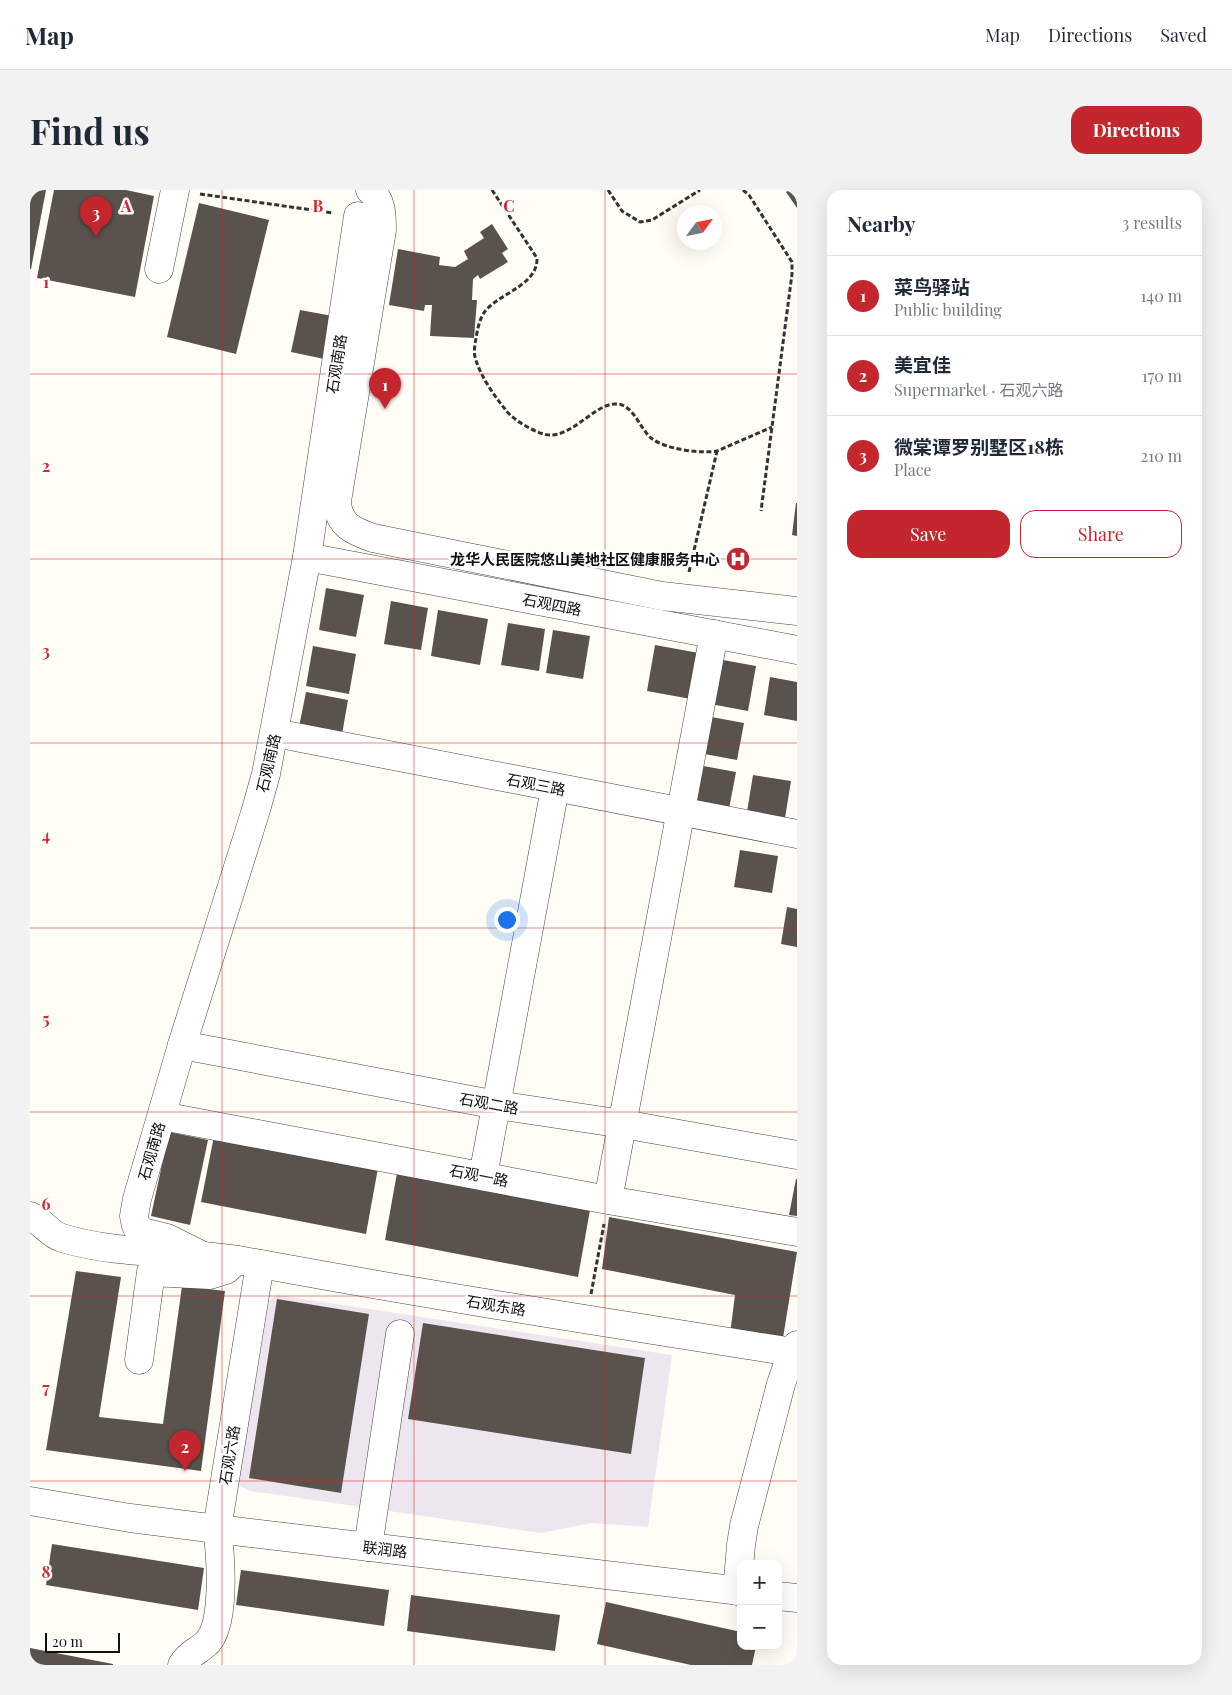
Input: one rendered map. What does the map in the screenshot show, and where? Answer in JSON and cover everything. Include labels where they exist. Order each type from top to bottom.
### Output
[{"type":"street","points":[[159,269],[175,190]]},
{"type":"street","points":[[370,190],[378,200],[382,212],[382,230],[337,501],[337,511],[342,521],[352,529],[373,538],[662,596],[797,611]]},
{"type":"street","name":"石观南路","points":[[201,1255],[167,1238],[143,1232],[136,1226],[134,1216],[137,1199],[182,1045],[266,774],[307,558],[358,216]]},
{"type":"street","name":"石观四路","points":[[307,558],[797,650]]},
{"type":"street","points":[[610,1192],[714,634]]},
{"type":"street","name":"石观三路","points":[[275,733],[797,834]]},
{"type":"street","points":[[483,1176],[555,788]]},
{"type":"street","name":"石观二路","points":[[182,1045],[497,1105],[623,1124],[797,1155]]},
{"type":"street","name":"石观一路","points":[[162,1116],[483,1176],[610,1192],[797,1232]]},
{"type":"street","name":"石观东路","points":[[30,1216],[39,1220],[51,1232],[60,1237],[102,1247],[144,1252],[201,1255],[587,1320],[795,1349]]},
{"type":"street","points":[[139,1360],[151,1272],[210,1275],[248,1262]]},
{"type":"street","name":"石观六路","points":[[182,1665],[191,1653],[206,1644],[213,1633],[219,1607],[222,1571],[217,1529],[248,1262]]},
{"type":"street","points":[[368,1547],[400,1334]]},
{"type":"street","points":[[740,1560],[744,1526],[781,1384],[795,1349]]},
{"type":"street","name":"联润路","points":[[30,1501],[130,1518],[737,1591]]},
{"type":"street","points":[[782,1596],[797,1598]]},
{"type":"path","points":[[175,190],[358,216]]},
{"type":"path","points":[[492,190],[537,258],[537,267],[532,276],[489,307],[479,323],[475,349],[476,363],[507,413],[532,429],[549,436],[566,431],[605,406],[623,405],[630,410],[646,434],[653,440],[685,450],[708,453],[717,451],[772,427]]},
{"type":"path","points":[[608,190],[622,211],[640,222],[652,220],[700,190]]},
{"type":"path","points":[[744,190],[749,194],[792,262],[762,511]]},
{"type":"path","points":[[688,576],[717,451]]},
{"type":"path","points":[[587,1320],[610,1192]]},
{"type":"shaded area","points":[[277,1295],[672,1355],[648,1527],[592,1523],[541,1533],[251,1491],[238,1485],[269,1301]]},
{"type":"building","points":[[30,190],[46,190],[31,269],[30,269]]},
{"type":"building","points":[[54,190],[126,190],[154,196],[135,297],[37,278]]},
{"type":"building","points":[[797,190],[797,208],[786,192]]},
{"type":"building","points":[[199,203],[269,220],[236,354],[167,337]]},
{"type":"building","points":[[492,224],[508,249],[502,253],[508,262],[480,279],[478,275],[473,279],[472,300],[477,300],[474,338],[430,336],[432,305],[425,305],[424,311],[389,305],[398,249],[440,257],[439,265],[455,267],[468,259],[464,251],[484,238],[480,232]]},
{"type":"building","points":[[300,310],[338,317],[329,360],[291,352]]},
{"type":"building","points":[[797,503],[797,536],[792,535]]},
{"type":"building","points":[[326,588],[364,595],[356,637],[319,630]]},
{"type":"building","points":[[391,601],[428,608],[421,650],[384,644]]},
{"type":"building","points":[[438,610],[488,619],[480,665],[431,656]]},
{"type":"building","points":[[508,623],[545,629],[539,671],[501,665]]},
{"type":"building","points":[[553,630],[590,636],[583,679],[546,673]]},
{"type":"building","points":[[655,645],[699,653],[691,699],[647,691]]},
{"type":"building","points":[[313,646],[356,654],[349,694],[306,686]]},
{"type":"building","points":[[712,658],[756,666],[748,711],[705,703]]},
{"type":"building","points":[[770,677],[797,682],[797,721],[764,715]]},
{"type":"building","points":[[306,692],[348,700],[341,740],[298,732]]},
{"type":"building","points":[[706,716],[744,723],[737,760],[699,753]]},
{"type":"building","points":[[698,765],[736,772],[729,809],[691,802]]},
{"type":"building","points":[[753,775],[791,781],[785,818],[747,812]]},
{"type":"building","points":[[740,850],[778,856],[772,893],[734,887]]},
{"type":"building","points":[[787,907],[797,909],[797,947],[781,944]]},
{"type":"building","points":[[169,1132],[208,1140],[190,1225],[151,1216]]},
{"type":"building","points":[[214,1136],[378,1168],[366,1234],[201,1202]]},
{"type":"building","points":[[397,1173],[590,1210],[578,1277],[385,1240]]},
{"type":"building","points":[[797,1179],[797,1216],[789,1215]]},
{"type":"building","points":[[609,1217],[797,1252],[782,1344],[730,1334],[735,1295],[602,1269]]},
{"type":"building","points":[[76,1271],[121,1277],[99,1417],[163,1424],[182,1286],[225,1291],[201,1471],[46,1450]]},
{"type":"building","points":[[277,1299],[369,1314],[341,1493],[249,1478]]},
{"type":"building","points":[[423,1323],[645,1358],[631,1454],[408,1419]]},
{"type":"building","points":[[52,1544],[204,1568],[198,1610],[46,1585]]},
{"type":"building","points":[[241,1570],[389,1590],[384,1626],[236,1605]]},
{"type":"building","points":[[411,1595],[560,1615],[555,1651],[407,1631]]},
{"type":"building","points":[[606,1602],[737,1631],[737,1650],[755,1650],[752,1665],[691,1665],[597,1644]]},
{"type":"building","points":[[30,1648],[113,1664],[113,1665],[30,1665]]},
{"type":"place","name":"微棠谭罗别墅区18栋","points":[[96,237]]},
{"type":"place","name":"菜鸟驿站","points":[[385,409]]},
{"type":"place","name":"龙华人民医院悠山美地社区健康服务中心","points":[[738,559]]},
{"type":"place","name":"美宜佳","points":[[185,1471]]}]
